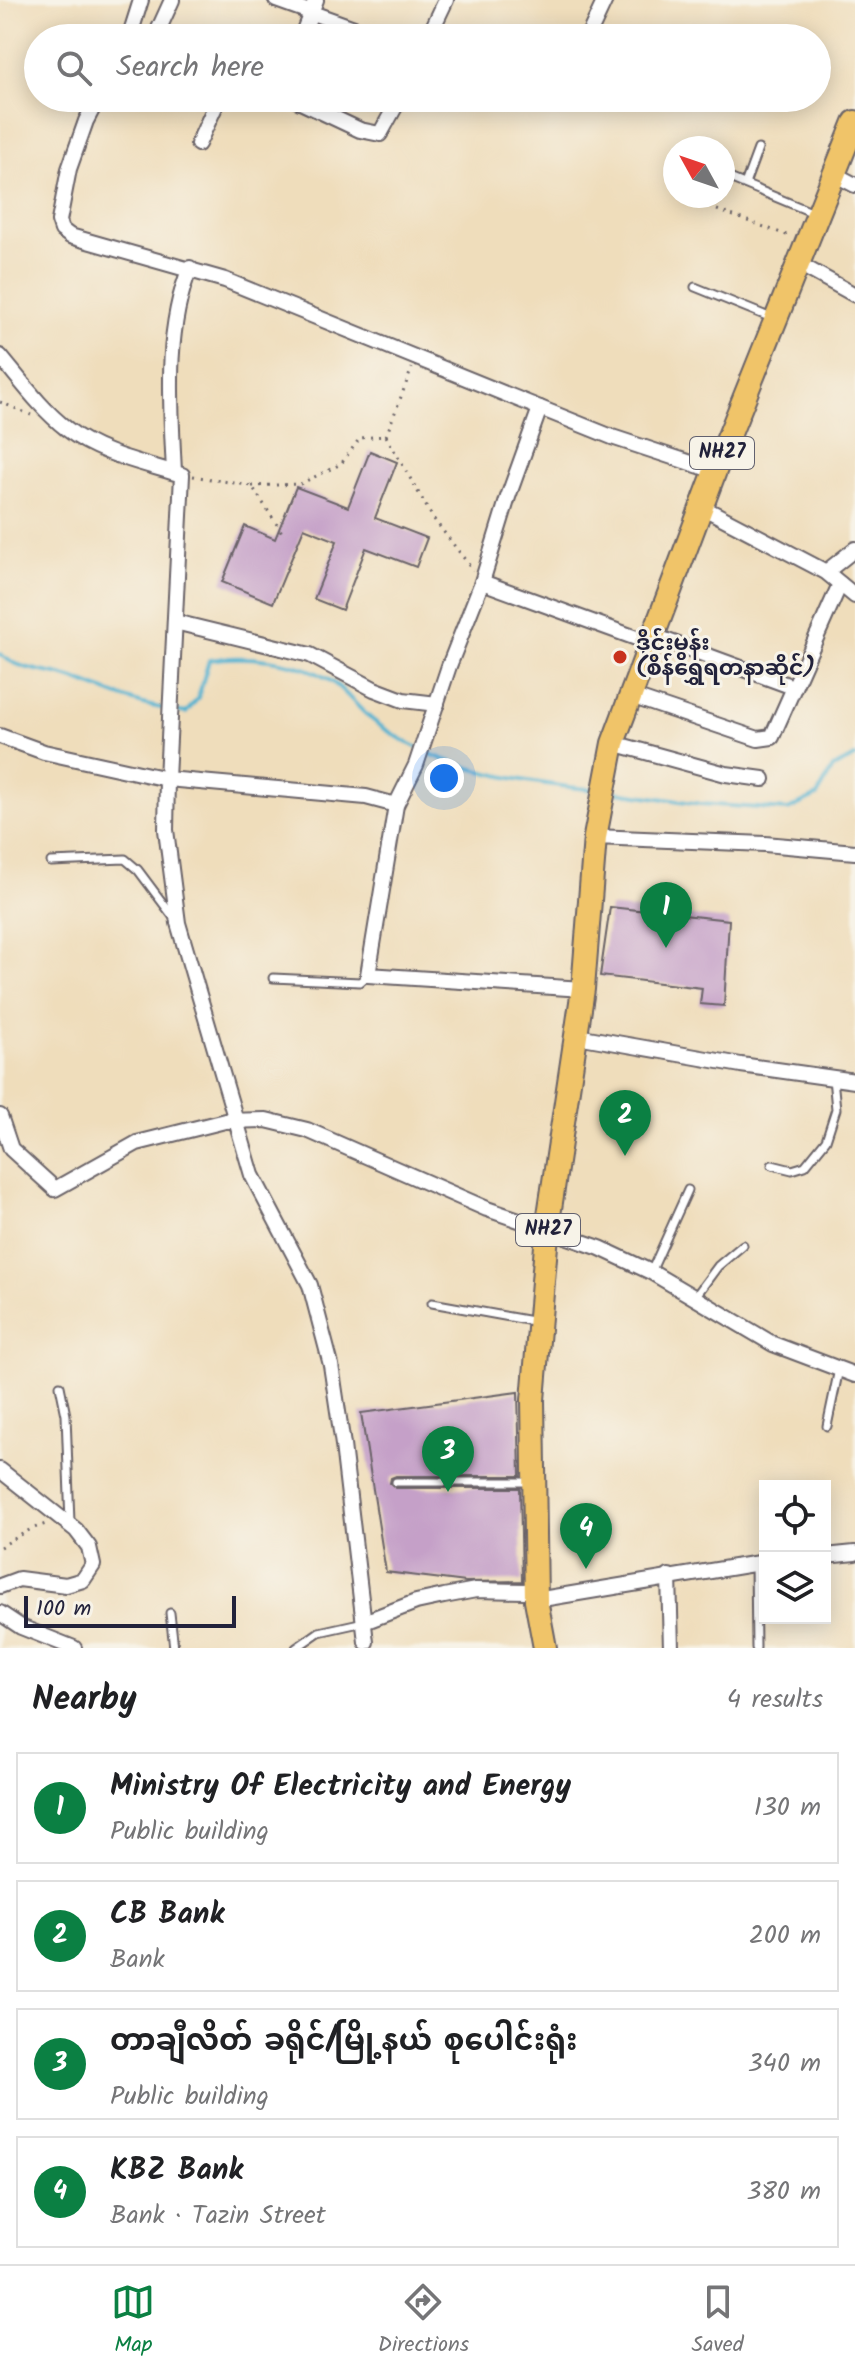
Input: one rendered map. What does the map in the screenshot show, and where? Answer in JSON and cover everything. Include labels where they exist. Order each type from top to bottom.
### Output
[{"type":"main road","name":"NH27","points":[[545,1648],[536,1594],[533,1400],[548,1233],[583,989],[598,814],[613,743],[715,471],[855,122]]},
{"type":"street","points":[[134,24],[141,0]]},
{"type":"street","points":[[165,24],[172,0]]},
{"type":"street","points":[[276,0],[314,6],[352,24]]},
{"type":"street","points":[[435,24],[446,0]]},
{"type":"street","points":[[594,24],[605,0]]},
{"type":"street","points":[[91,112],[69,169],[59,221],[62,230],[70,236],[190,268],[417,356],[612,437],[715,471]]},
{"type":"street","points":[[198,144],[213,112]]},
{"type":"street","points":[[322,112],[360,130],[380,134],[392,112]]},
{"type":"street","points":[[834,174],[855,185]]},
{"type":"street","points":[[799,264],[855,295]]},
{"type":"street","points":[[190,268],[179,299],[171,404],[178,473],[166,830],[178,923],[234,1120],[252,1175],[310,1285],[328,1352],[343,1445],[366,1642]]},
{"type":"street","points":[[0,356],[41,405],[68,430],[96,447],[178,473]]},
{"type":"street","points":[[540,408],[416,765],[396,805],[368,975],[583,989]]},
{"type":"street","points":[[702,507],[826,572],[855,596]]},
{"type":"street","points":[[826,572],[855,549]]},
{"type":"street","points":[[482,582],[793,687]]},
{"type":"street","points":[[631,696],[758,739],[772,737],[840,584]]},
{"type":"street","points":[[175,622],[310,655],[374,689],[403,700],[437,704]]},
{"type":"street","points":[[0,736],[44,752],[167,779],[366,797],[396,805]]},
{"type":"street","points":[[613,743],[726,774],[763,779]]},
{"type":"street","points":[[595,837],[765,844],[855,852]]},
{"type":"street","points":[[577,1036],[855,1081]]},
{"type":"street","points":[[0,1116],[11,1149],[55,1189],[137,1143],[234,1120],[266,1120],[307,1130],[487,1209],[548,1233],[600,1248],[651,1272],[773,1344],[855,1375]]},
{"type":"street","points":[[0,1470],[70,1525],[89,1547],[93,1565],[83,1580],[66,1585],[19,1579],[0,1586]]},
{"type":"street","points":[[831,1555],[855,1553]]},
{"type":"street","points":[[364,1622],[416,1602],[476,1590],[536,1594],[759,1563]]},
{"type":"street","points":[[669,1576],[671,1648]]},
{"type":"street","points":[[0,1613],[21,1627],[74,1648]]},
{"type":"lane","points":[[745,184],[758,149]]},
{"type":"lane","points":[[735,180],[818,215]]},
{"type":"lane","points":[[695,287],[776,320]]},
{"type":"lane","points":[[51,862],[125,859],[138,870],[178,923]]},
{"type":"lane","points":[[273,978],[360,982],[368,975]]},
{"type":"lane","points":[[772,1165],[792,1170],[805,1166],[826,1140],[836,1109],[833,1078]]},
{"type":"lane","points":[[651,1272],[688,1190]]},
{"type":"lane","points":[[694,1299],[718,1266],[743,1245]]},
{"type":"lane","points":[[432,1303],[540,1323]]},
{"type":"lane","points":[[827,1426],[839,1369]]},
{"type":"lane","points":[[60,1386],[66,1415],[70,1525]]},
{"type":"lane","points":[[396,1482],[533,1482]]},
{"type":"lane","points":[[756,1648],[759,1584]]},
{"type":"lane","points":[[170,1613],[174,1648]]},
{"type":"lane","points":[[296,1648],[319,1632],[364,1622]]},
{"type":"path","points":[[717,210],[808,243]]},
{"type":"path","points":[[386,436],[417,356]]},
{"type":"path","points":[[178,473],[252,486],[300,484],[341,464],[360,438],[386,436]]},
{"type":"path","points":[[386,436],[433,518],[482,582]]},
{"type":"path","points":[[252,486],[283,534]]},
{"type":"path","points":[[0,1547],[31,1529],[49,1523],[70,1525]]},
{"type":"building","points":[[370,451],[397,462],[375,518],[427,538],[416,567],[366,548],[342,610],[314,599],[337,541],[304,528],[273,603],[222,582],[245,526],[275,539],[296,487],[348,507]]},
{"type":"building","points":[[610,907],[729,920],[724,1006],[700,1004],[702,988],[600,976]]},
{"type":"building","points":[[518,1392],[520,1476],[396,1476],[391,1478],[390,1483],[396,1488],[520,1488],[522,1581],[466,1582],[386,1572],[361,1413]]},
{"type":"waterway","points":[[0,654],[25,667],[71,678],[130,700],[167,709]]},
{"type":"waterway","points":[[175,711],[186,713],[198,698],[209,660],[254,658],[286,663],[328,679],[379,725],[402,740],[456,764],[503,776],[597,790]]},
{"type":"waterway","points":[[610,791],[701,804],[788,810],[817,796],[833,768],[855,757]]},
{"type":"place","name":"ဒိုင်းမွန်း (စိန်ရွှေရတနာဆိုင်)","points":[[620,657]]},
{"type":"place","name":"Ministry Of Electricity and Energy","points":[[666,948]]},
{"type":"place","name":"CB Bank","points":[[625,1156]]},
{"type":"place","name":"တာချီလိတ် ခရိုင်/မြို့နယ် စုပေါင်းရုံး","points":[[448,1492]]},
{"type":"place","name":"KBZ Bank","points":[[586,1569]]}]
